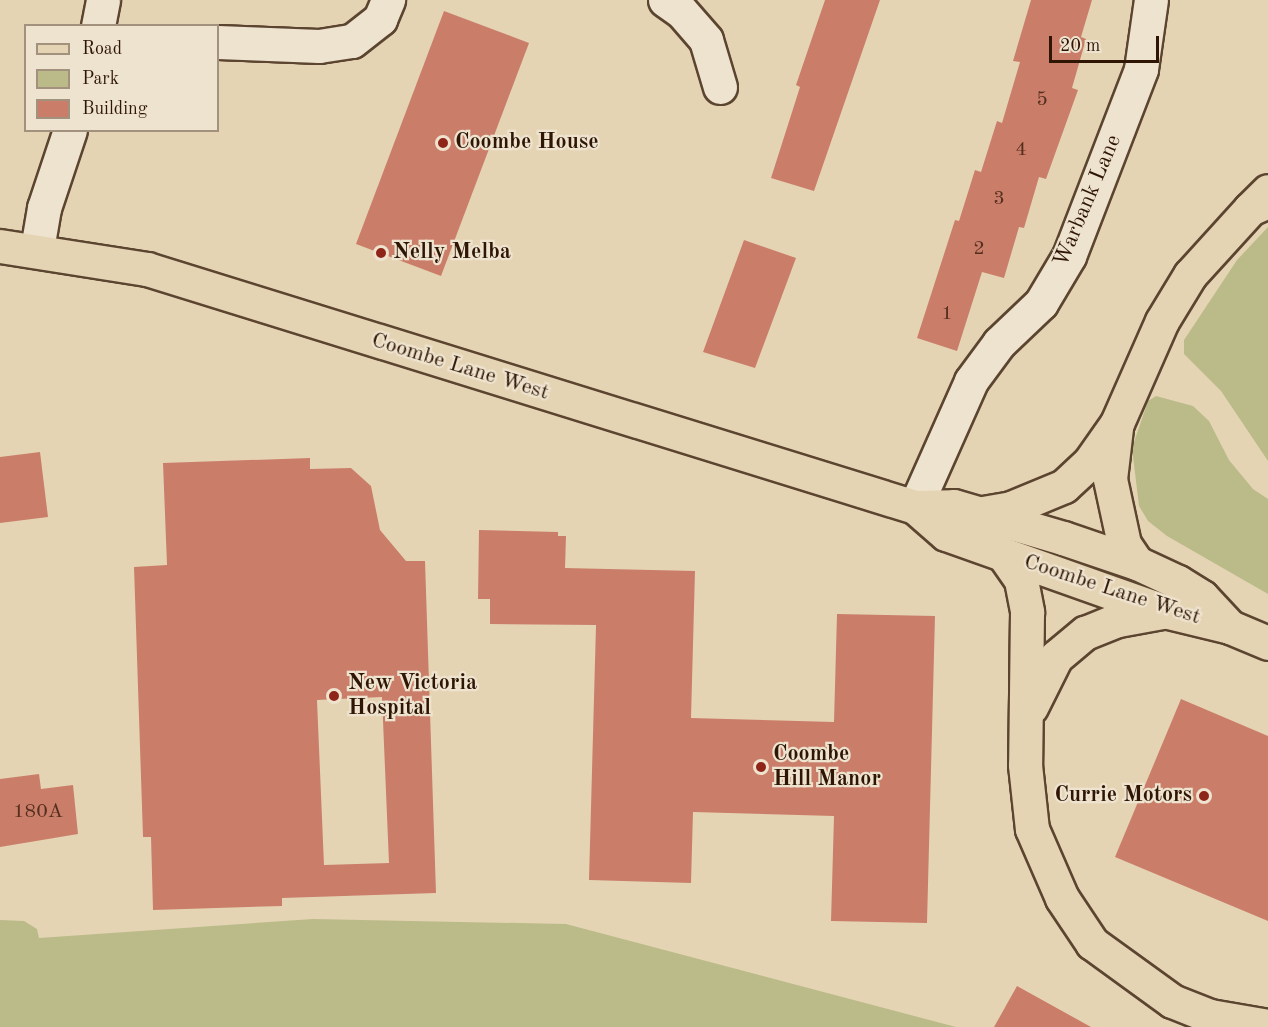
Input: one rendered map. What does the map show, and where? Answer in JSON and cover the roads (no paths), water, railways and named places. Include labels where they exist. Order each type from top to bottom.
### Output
[{"type":"main road","points":[[981,513],[1011,508],[1064,486],[1089,463],[1117,423],[1162,321],[1191,275],[1219,238],[1262,200]]},
{"type":"main road","name":"Coombe Lane West","points":[[0,246],[37,249],[147,269],[915,507],[954,506],[981,513],[1137,563],[1202,597],[1246,633]]},
{"type":"main road","points":[[1117,423],[1110,479],[1124,544],[1137,563]]},
{"type":"main road","name":"Coombe Lane West","points":[[915,507],[946,534],[1164,611],[1246,633]]},
{"type":"main road","points":[[1003,554],[1021,580],[1027,612],[1029,711],[1025,765],[1032,829],[1062,898],[1092,943],[1172,1001],[1210,1016],[1268,1026]]},
{"type":"main road","points":[[1029,711],[1056,657],[1085,633],[1118,620],[1164,611]]},
{"type":"street","points":[[98,24],[103,0]]},
{"type":"street","points":[[219,42],[320,46],[352,40],[380,19],[388,0]]},
{"type":"street","points":[[665,0],[681,11],[706,40],[720,87]]},
{"type":"street","name":"Warbank Lane","points":[[915,507],[971,381],[999,343],[1041,303],[1069,256],[1141,69],[1151,0]]},
{"type":"street","points":[[37,249],[44,208],[69,132]]},
{"type":"place","name":"Coombe House","points":[[443,143]]},
{"type":"place","name":"Nelly Melba","points":[[381,253]]},
{"type":"place","name":"New Victoria Hospital","points":[[334,696]]},
{"type":"place","name":"Coombe Hill Manor","points":[[761,767]]},
{"type":"place","name":"Currie Motors","points":[[1204,796]]}]
